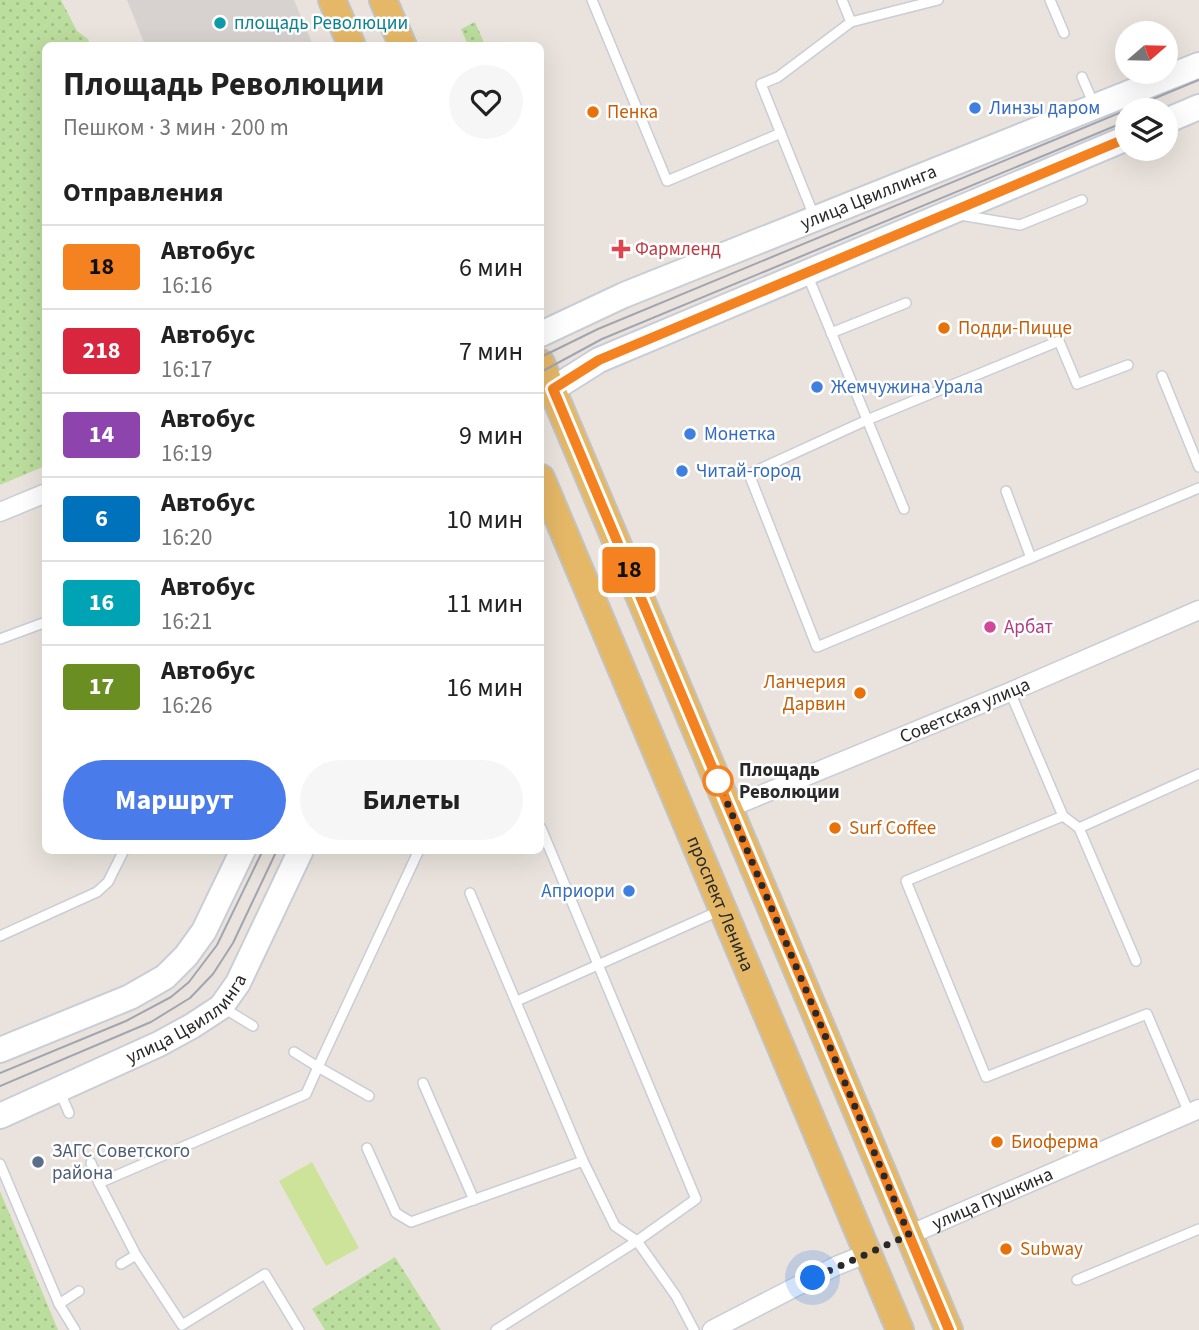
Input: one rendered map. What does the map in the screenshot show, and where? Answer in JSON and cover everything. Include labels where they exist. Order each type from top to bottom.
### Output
[{"type":"main road","points":[[332,0],[350,42]]},
{"type":"main road","points":[[383,0],[400,42]]},
{"type":"main road","name":"улица Цвиллинга","points":[[544,333],[602,304],[1199,65]]},
{"type":"main road","points":[[1178,116],[1199,107]]},
{"type":"main road","points":[[949,1330],[729,808],[547,395],[599,360],[1115,143]]},
{"type":"main road","name":"проспект Ленина","points":[[544,485],[900,1330]]},
{"type":"main road","points":[[0,1050],[131,998],[164,977],[186,956],[204,932],[241,854]]},
{"type":"main road","name":"улица Цвиллинга","points":[[0,1116],[181,1032],[221,1007],[238,983],[299,854]]},
{"type":"main road","name":"улица Пушкина","points":[[868,1252],[909,1235]]},
{"type":"street","points":[[0,512],[42,495]]},
{"type":"street","name":"Советская улица","points":[[729,808],[1010,692],[1199,610]]},
{"type":"street","name":"улица Пушкина","points":[[909,1235],[1194,1111]]},
{"type":"street","name":"улица Пушкина","points":[[721,1328],[836,1266],[868,1252]]},
{"type":"lane","points":[[592,0],[667,181],[781,132]]},
{"type":"lane","points":[[816,219],[761,85],[778,77],[851,22],[938,0]]},
{"type":"lane","points":[[1050,0],[1064,33]]},
{"type":"lane","points":[[845,1],[851,22]]},
{"type":"lane","points":[[1083,77],[1095,107]]},
{"type":"lane","points":[[948,213],[1020,225],[1082,200]]},
{"type":"lane","points":[[806,272],[904,509]]},
{"type":"lane","points":[[831,333],[906,303]]},
{"type":"lane","points":[[1128,365],[1077,384],[1059,341],[867,420],[749,474],[817,647],[1199,488]]},
{"type":"lane","points":[[1162,376],[1199,467]]},
{"type":"lane","points":[[1006,491],[1031,558]]},
{"type":"lane","points":[[0,639],[42,623]]},
{"type":"lane","points":[[1010,692],[1063,816],[1079,828],[1136,961]]},
{"type":"lane","points":[[1079,828],[1199,774]]},
{"type":"lane","points":[[1063,816],[906,881],[986,1077],[1147,1014],[1194,1111]]},
{"type":"lane","points":[[496,1330],[637,1241],[696,1199],[544,835]]},
{"type":"lane","points":[[0,936],[97,892],[108,882],[122,854]]},
{"type":"lane","points":[[100,1183],[306,1094],[417,854]]},
{"type":"lane","points":[[470,893],[583,1161],[615,1226],[637,1241],[676,1296],[694,1330]]},
{"type":"lane","points":[[517,1001],[723,909]]},
{"type":"lane","points":[[221,1007],[253,1026]]},
{"type":"lane","points":[[294,1052],[369,1096]]},
{"type":"lane","points":[[423,1083],[474,1200]]},
{"type":"lane","points":[[59,1090],[69,1113]]},
{"type":"lane","points":[[367,1148],[396,1213],[411,1222],[583,1161]]},
{"type":"lane","points":[[91,1163],[135,1255],[182,1325],[265,1274],[299,1330]]},
{"type":"lane","points":[[0,1164],[59,1304],[75,1330]]},
{"type":"lane","points":[[1077,1280],[1199,1229]]},
{"type":"lane","points":[[121,1264],[135,1255]]},
{"type":"lane","points":[[59,1304],[79,1291]]},
{"type":"green space","points":[[0,0],[61,0],[77,31],[89,42],[42,42],[42,467],[0,485]]},
{"type":"green space","points":[[475,22],[484,42],[467,42],[461,29]]},
{"type":"green space","points":[[312,1162],[359,1248],[326,1266],[279,1181]]},
{"type":"green space","points":[[0,1191],[58,1330],[0,1330]]},
{"type":"green space","points":[[395,1257],[441,1330],[325,1330],[312,1309]]},
{"type":"shaded area","name":"площадь Революции","points":[[127,0],[294,0],[312,42],[144,42]]},
{"type":"tram line","points":[[544,356],[598,329],[1199,80]]},
{"type":"tram line","points":[[544,370],[602,339],[1115,126]]},
{"type":"tram line","points":[[0,1073],[126,1021],[171,997],[189,982],[217,945],[261,854]]},
{"type":"tram line","points":[[0,1086],[151,1022],[190,998],[213,974],[233,943],[275,854]]},
{"type":"bus line","name":"18","points":[[949,1330],[553,389],[599,360],[1115,143]]},
{"type":"place","name":"площадь Революции","points":[[220,23]]},
{"type":"place","name":"Линзы даром","points":[[975,108]]},
{"type":"place","name":"Пенка","points":[[593,112]]},
{"type":"place","name":"Фармленд","points":[[621,249]]},
{"type":"place","name":"Подди-Пицце","points":[[944,328]]},
{"type":"place","name":"Жемчужина Урала","points":[[817,387]]},
{"type":"place","name":"Монетка","points":[[690,434]]},
{"type":"place","name":"Читай-город","points":[[682,471]]},
{"type":"place","name":"Арбат","points":[[990,627]]},
{"type":"place","name":"Ланчерия Дарвин","points":[[860,693]]},
{"type":"place","name":"Площадь Революции","points":[[718,781]]},
{"type":"place","name":"Surf Coffee","points":[[835,828]]},
{"type":"place","name":"Априори","points":[[629,891]]},
{"type":"place","name":"Биоферма","points":[[997,1142]]},
{"type":"place","name":"ЗАГС Советского района","points":[[38,1162]]},
{"type":"place","name":"Subway","points":[[1006,1249]]},
{"type":"route","points":[[718,781],[909,1235],[813,1278]]}]
